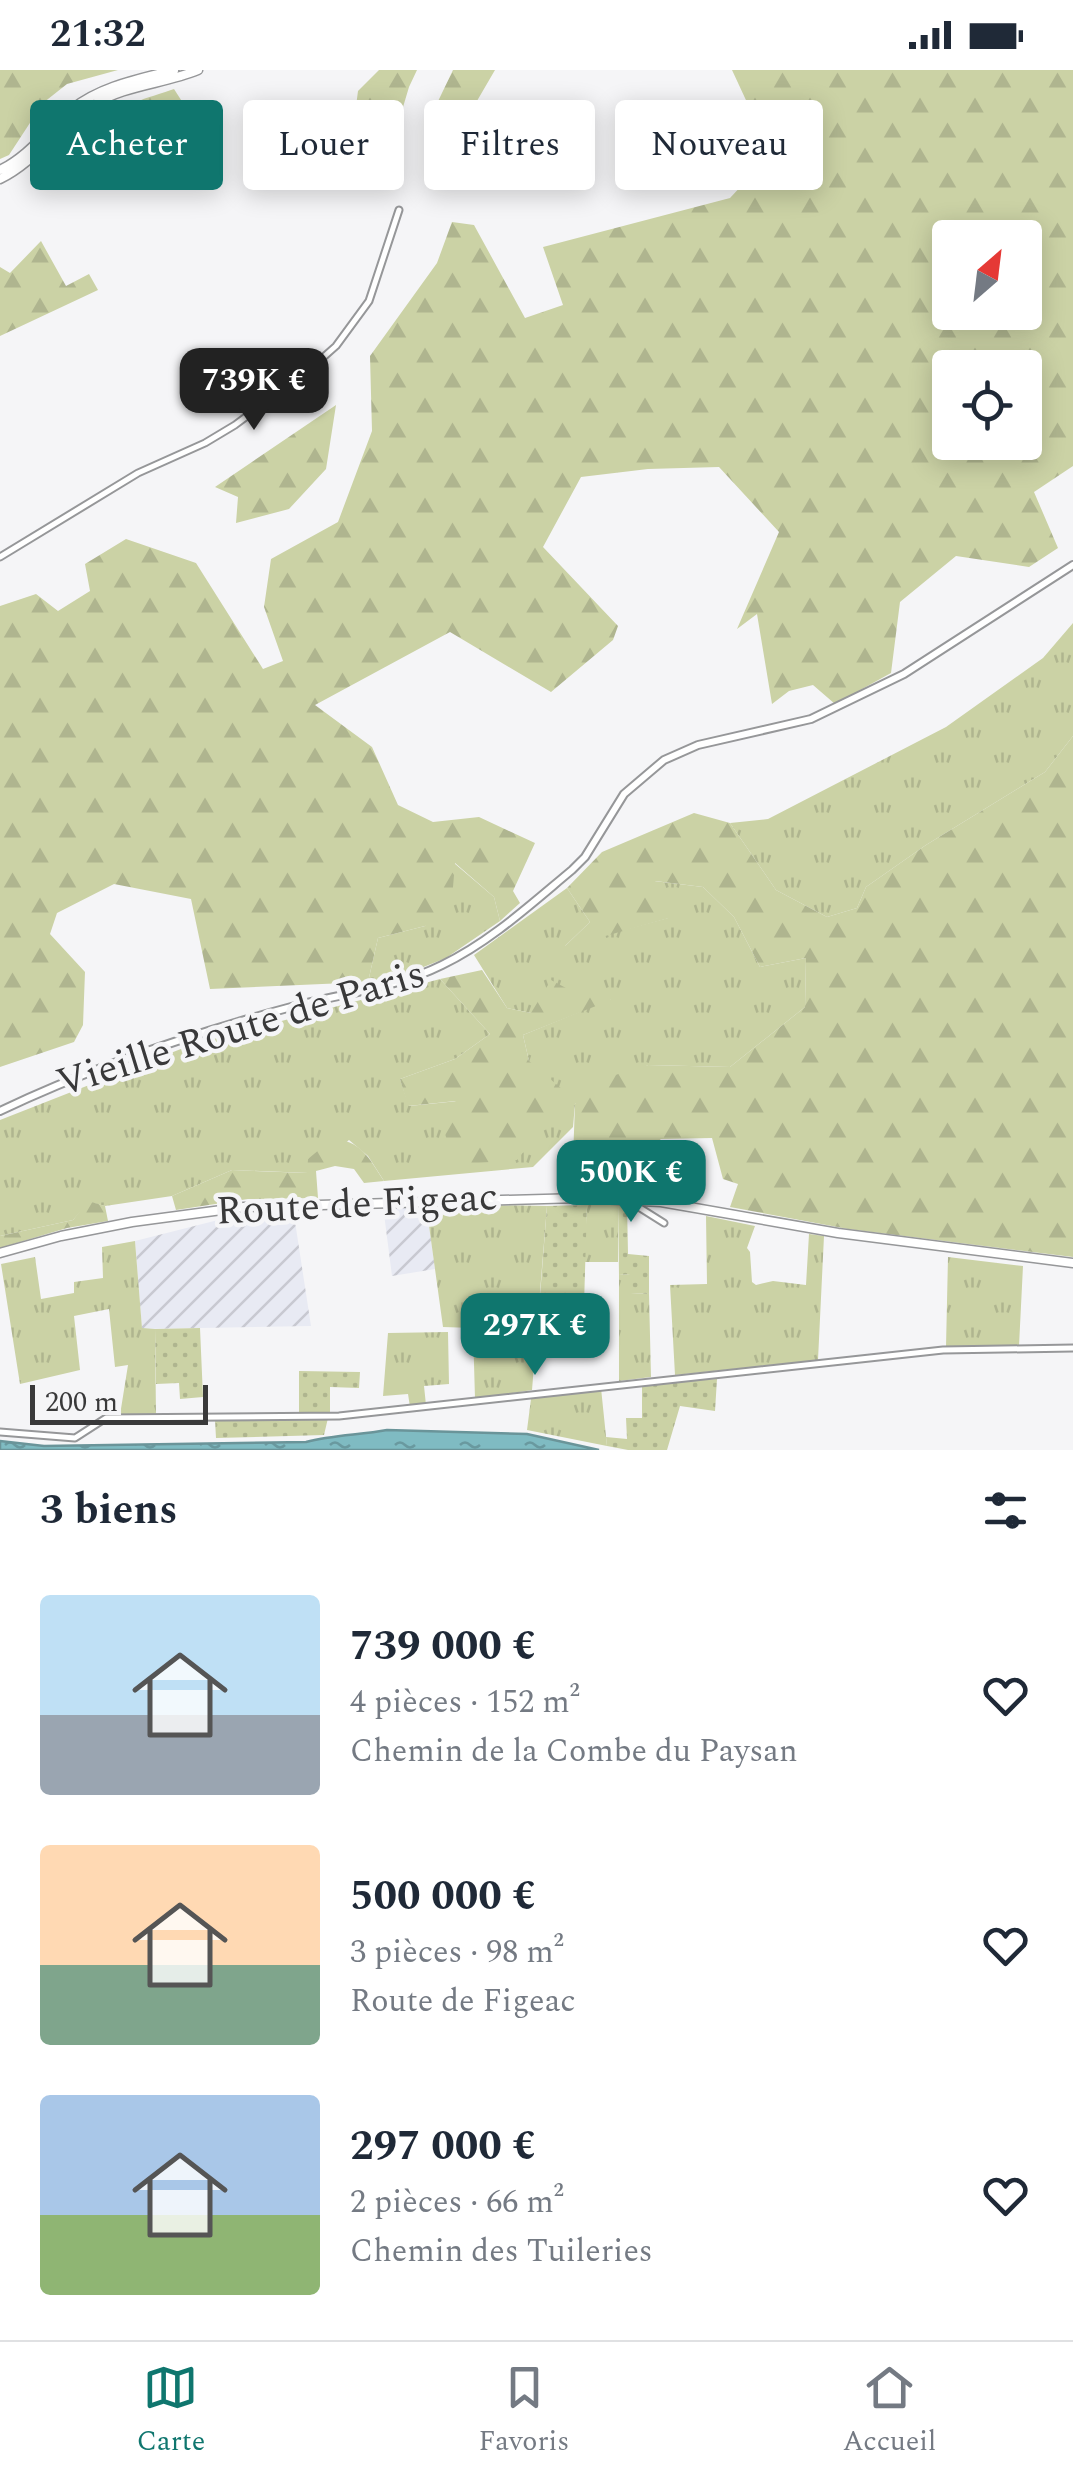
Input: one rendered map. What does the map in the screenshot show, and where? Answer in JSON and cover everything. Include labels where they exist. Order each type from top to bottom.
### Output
[{"type":"main road","points":[[0,170],[21,157],[89,98],[106,89],[174,70]]},
{"type":"main road","points":[[0,179],[25,164],[94,104],[198,70]]},
{"type":"main road","name":"Route de Figeac","points":[[0,1252],[114,1226],[244,1207],[514,1198],[628,1199],[838,1233],[1073,1263]]},
{"type":"street","points":[[0,557],[138,473],[205,444],[310,369],[336,346],[369,301],[399,210]]},
{"type":"street","name":"Vieille Route de Paris","points":[[0,1111],[108,1064],[282,1010],[409,980],[447,963],[472,949],[572,870],[585,857],[624,794],[664,760],[698,746],[811,719],[904,674],[1073,564]]},
{"type":"street","points":[[628,1199],[640,1211],[664,1223]]},
{"type":"street","points":[[0,1432],[66,1439],[75,1438],[106,1418],[340,1416],[437,1408],[586,1386],[943,1350],[1073,1348]]},
{"type":"shaded area","points":[[426,1204],[435,1269],[392,1276],[383,1206]]},
{"type":"shaded area","points":[[294,1215],[311,1326],[142,1329],[135,1241],[230,1217]]},
{"type":"green space","points":[[0,70],[118,70],[67,84],[47,100],[30,100],[30,123],[9,155],[0,159]]},
{"type":"green space","points":[[379,70],[417,70],[404,104],[404,100],[357,100],[358,91]]},
{"type":"green space","points":[[453,70],[495,70],[478,100],[439,100]]},
{"type":"green space","points":[[732,70],[1073,70],[1073,466],[1034,492],[1058,548],[1029,567],[956,556],[900,602],[891,673],[835,704],[813,685],[789,691],[772,704],[757,614],[737,629],[779,532],[719,467],[648,469],[581,477],[543,547],[618,626],[613,640],[551,692],[450,632],[315,705],[372,747],[398,805],[433,822],[479,817],[535,843],[513,891],[520,903],[500,921],[494,897],[455,863],[451,911],[425,926],[378,938],[368,982],[210,989],[191,899],[114,884],[57,913],[50,934],[85,972],[83,1025],[74,1042],[0,1067],[0,606],[36,594],[58,611],[90,591],[85,564],[126,539],[196,563],[263,669],[283,661],[264,607],[271,559],[338,522],[372,431],[370,356],[437,263],[452,222],[474,225],[525,318],[563,305],[543,247],[730,198],[737,190],[823,190],[823,100],[746,100]]},
{"type":"green space","points":[[174,89],[181,100],[142,100]]},
{"type":"green space","points":[[41,241],[66,286],[89,274],[98,290],[0,336],[0,267],[10,273]]},
{"type":"green space","points":[[336,405],[326,469],[289,509],[236,523],[238,497],[215,487]]},
{"type":"green space","points":[[1073,623],[1073,736],[1045,772],[866,887],[857,908],[827,917],[776,890],[730,823],[768,819],[946,727],[1043,658]]},
{"type":"green space","points":[[1073,736],[1073,1257],[848,1229],[730,1207],[738,1184],[723,1179],[712,1138],[661,1139],[622,1172],[608,1160],[573,1159],[575,1104],[602,1079],[648,1065],[730,1067],[805,1007],[806,958],[760,967],[734,917],[703,887],[655,881],[669,918],[563,948],[590,922],[567,888],[602,852],[694,813],[730,823],[776,890],[827,917],[857,908],[866,887],[1045,772]]},
{"type":"green space","points":[[454,863],[494,897],[500,921],[446,958],[411,972],[368,982],[378,938],[425,926]]},
{"type":"green space","points":[[654,881],[703,887],[734,917],[760,967],[806,958],[805,1007],[730,1067],[648,1065],[575,1104],[573,1127],[533,1167],[384,1181],[368,1156],[349,1140],[308,1173],[232,1170],[172,1196],[105,1206],[89,1202],[73,1220],[0,1236],[0,1120],[191,1045],[440,979],[490,1034],[455,1059],[400,1079],[409,1106],[458,1101],[529,1061],[523,1035],[611,999],[531,1013],[507,1008],[474,955],[567,888],[590,922],[565,946],[668,918]]},
{"type":"green space","points":[[482,970],[507,1008],[531,1013],[551,980],[579,995],[604,989],[611,1000],[523,1035],[529,1061],[569,1095],[517,1160],[454,1165],[440,1116],[456,1101],[408,1106],[400,1079],[455,1059],[490,1034],[440,979]]},
{"type":"green space","points":[[332,1139],[357,1147],[384,1181],[364,1183],[354,1169],[335,1166],[316,1171],[318,1198],[248,1199],[176,1210],[172,1196],[232,1170],[307,1173],[308,1159]]},
{"type":"green space","points":[[88,1201],[105,1206],[108,1221],[67,1228],[0,1248],[0,1236],[73,1220]]},
{"type":"green space","points":[[618,1203],[618,1262],[584,1262],[587,1205]]},
{"type":"green space","points":[[618,1203],[627,1203],[628,1254],[649,1256],[649,1294],[630,1293],[630,1274],[619,1275]]},
{"type":"green space","points":[[426,1204],[547,1206],[532,1390],[475,1399],[473,1328],[443,1327]]},
{"type":"green space","points":[[587,1205],[583,1338],[558,1338],[559,1297],[540,1296],[547,1206]]},
{"type":"green space","points":[[706,1216],[755,1226],[747,1248],[752,1282],[756,1285],[773,1281],[806,1285],[809,1234],[824,1236],[818,1360],[675,1375],[670,1285],[707,1284]]},
{"type":"green space","points":[[135,1241],[142,1328],[155,1329],[156,1415],[120,1415],[128,1365],[115,1367],[109,1309],[74,1316],[80,1370],[20,1384],[1,1264],[35,1257],[41,1299],[74,1293],[74,1282],[103,1278],[102,1247]]},
{"type":"green space","points":[[948,1257],[1023,1266],[1019,1346],[946,1347]]},
{"type":"green space","points":[[630,1274],[631,1293],[649,1294],[651,1377],[619,1381],[619,1275]]},
{"type":"green space","points":[[200,1328],[203,1397],[180,1399],[179,1383],[156,1384],[155,1329]]},
{"type":"green space","points":[[448,1332],[449,1384],[424,1386],[426,1405],[410,1407],[408,1394],[383,1396],[388,1333]]},
{"type":"green space","points":[[299,1371],[360,1372],[359,1388],[330,1387],[330,1413],[299,1412]]},
{"type":"green space","points":[[717,1379],[715,1411],[680,1406],[667,1450],[607,1446],[606,1437],[627,1439],[626,1418],[642,1418],[642,1384]]},
{"type":"green space","points":[[601,1388],[607,1446],[527,1430],[531,1399]]},
{"type":"green space","points":[[328,1418],[324,1435],[216,1438],[215,1420]]},
{"type":"water","points":[[387,1430],[527,1434],[599,1450],[0,1450],[0,1441],[44,1446],[306,1442]]}]
